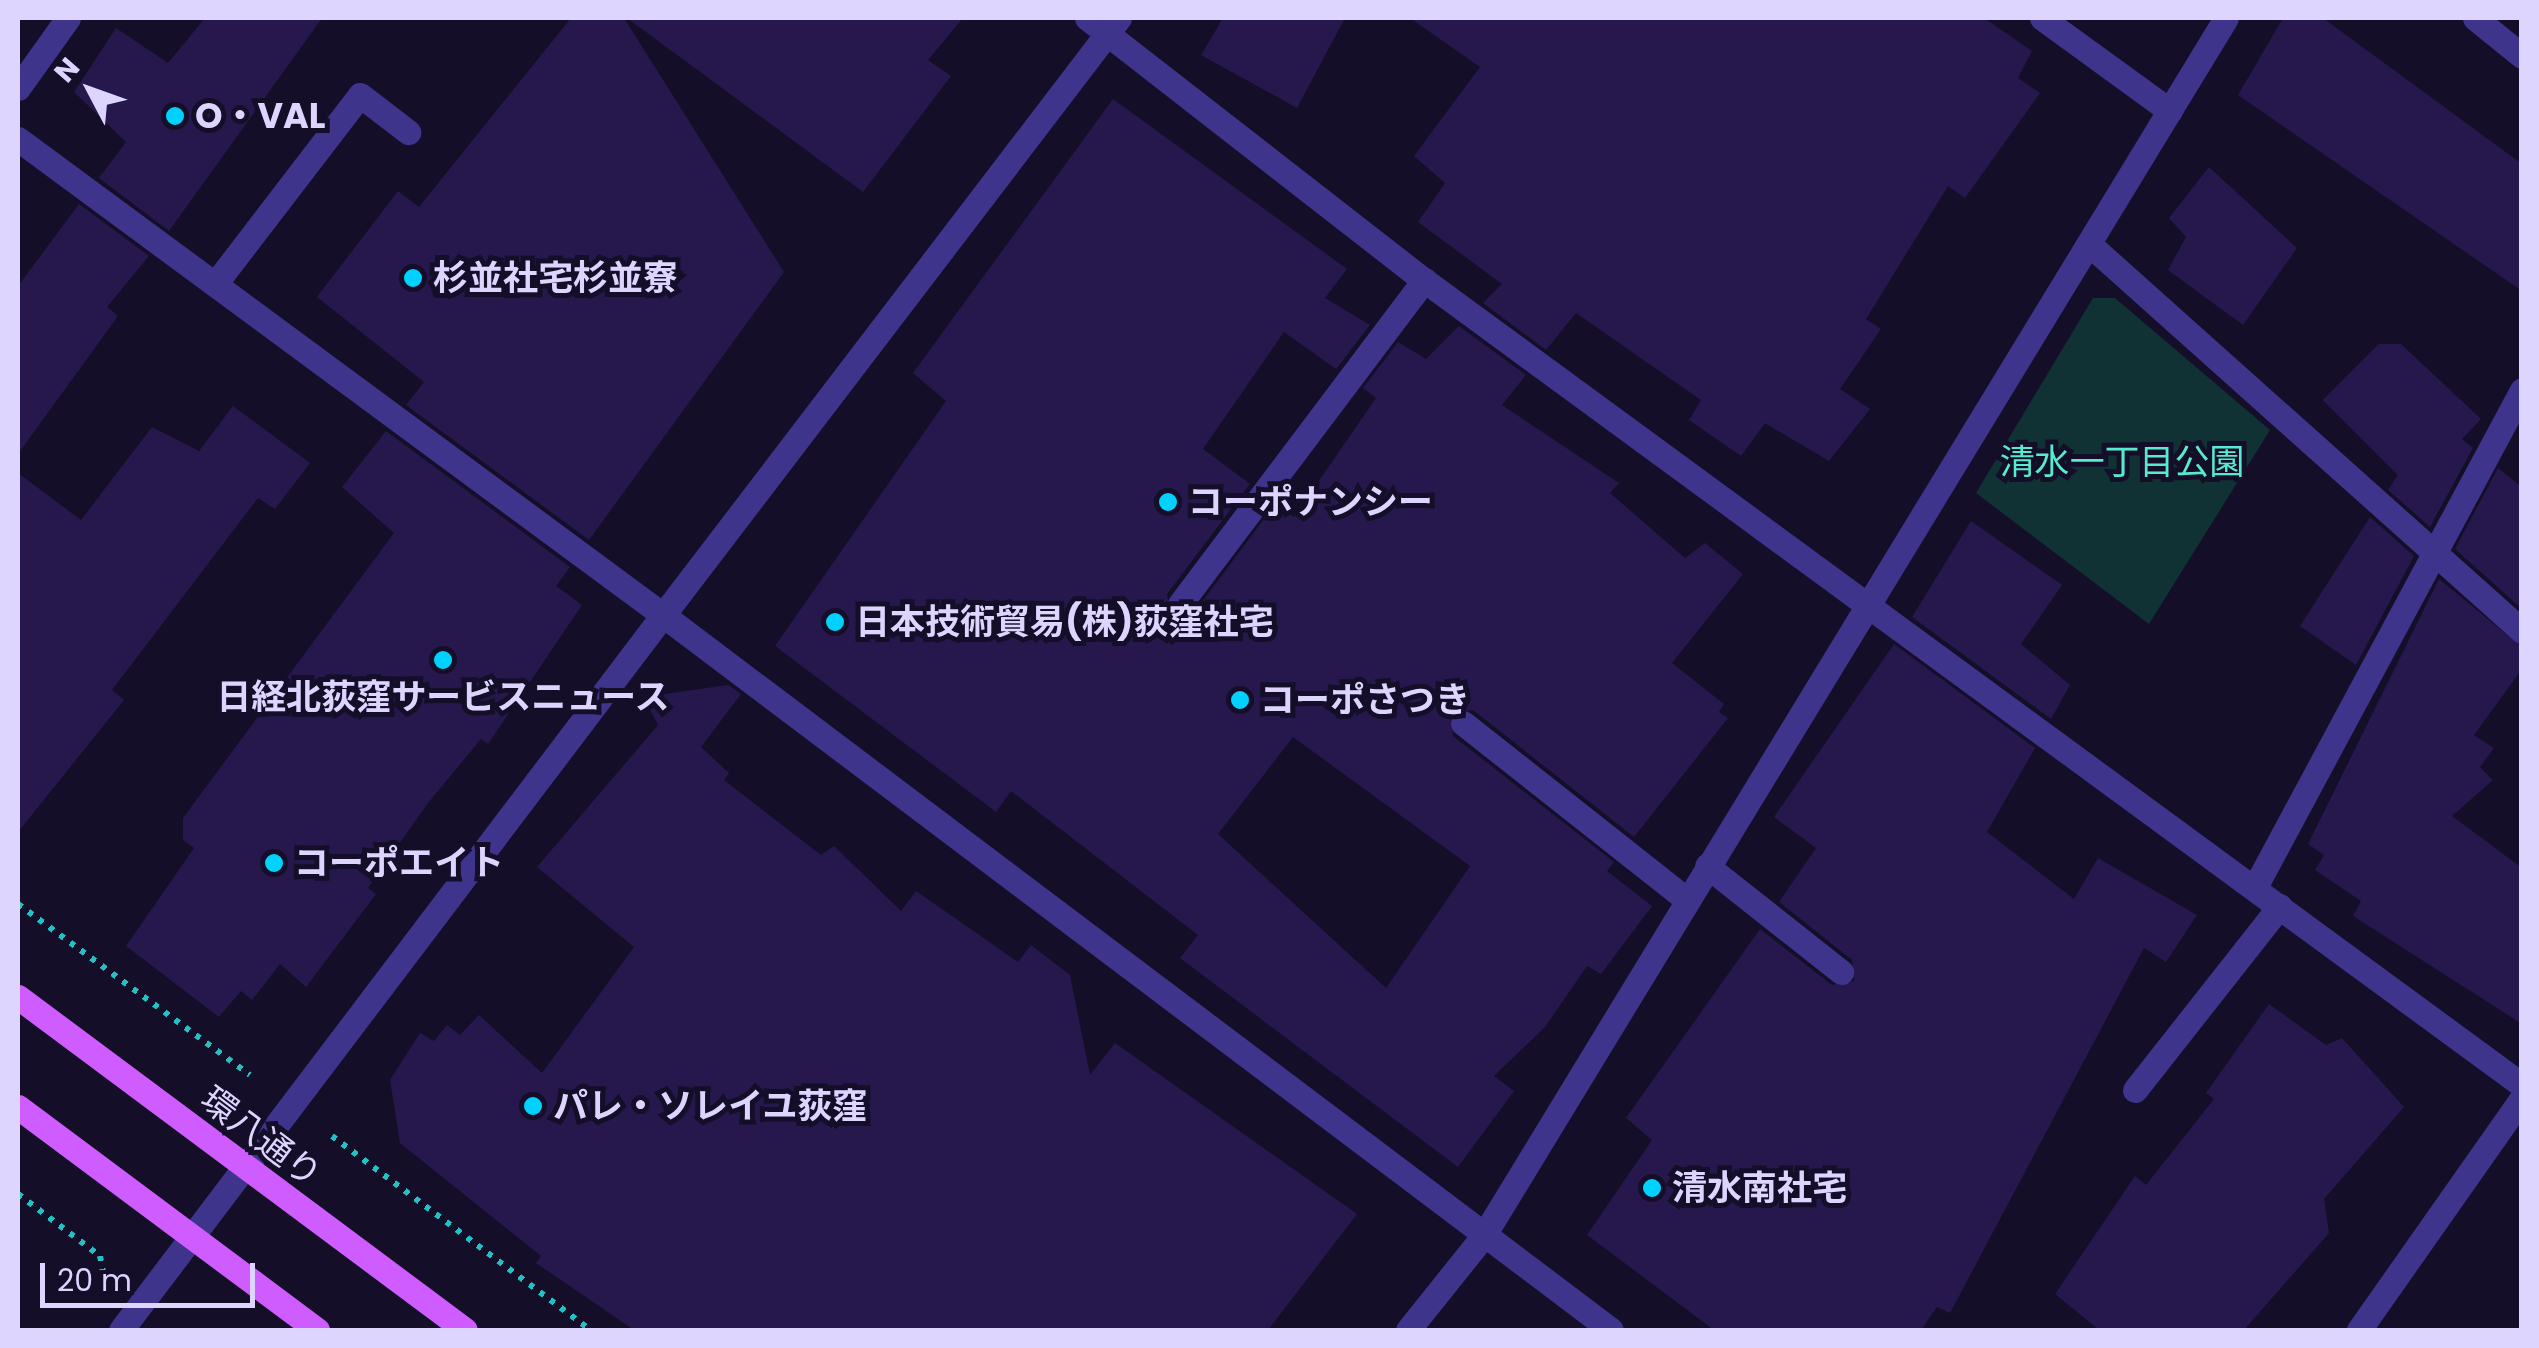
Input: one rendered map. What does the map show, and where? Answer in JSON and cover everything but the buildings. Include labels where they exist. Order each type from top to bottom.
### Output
[{"type":"main road","name":"環八通り","points":[[18,997],[465,1330]]},
{"type":"main road","points":[[18,1107],[318,1330]]},
{"type":"street","points":[[18,88],[68,18]]},
{"type":"street","points":[[2042,18],[2170,111]]},
{"type":"street","points":[[1408,1330],[1484,1235],[2226,18]]},
{"type":"street","points":[[2476,18],[2522,56]]},
{"type":"street","points":[[129,1320],[663,616],[1104,22],[1424,280],[1872,603],[2522,1084]]},
{"type":"street","points":[[215,284],[360,95],[408,132]]},
{"type":"street","points":[[18,139],[663,616],[1611,1330]]},
{"type":"street","points":[[2089,244],[2431,558],[2522,631]]},
{"type":"street","points":[[1180,604],[1424,280]]},
{"type":"street","points":[[2255,887],[2522,390]]},
{"type":"street","points":[[1463,723],[1686,899]]},
{"type":"street","points":[[1707,866],[1841,972]]},
{"type":"street","points":[[2135,1090],[2280,906]]},
{"type":"street","points":[[2359,1330],[2522,1098]]},
{"type":"path","points":[[18,1194],[100,1256],[104,1282],[129,1320]]},
{"type":"green space","name":"清水一丁目公園","points":[[2093,298],[2115,298],[2270,430],[2149,624],[1976,493]]},
{"type":"place","name":"O・VAL","points":[[175,116]]},
{"type":"place","name":"杉並社宅杉並寮","points":[[413,278]]},
{"type":"place","name":"コーポナンシー","points":[[1168,502]]},
{"type":"place","name":"日本技術貿易(株)荻窪社宅","points":[[835,622]]},
{"type":"place","name":"日経北荻窪サービスニュース","points":[[443,660]]},
{"type":"place","name":"コーポさつき","points":[[1240,700]]},
{"type":"place","name":"コーポエイト","points":[[274,863]]},
{"type":"place","name":"パレ・ソレイユ荻窪","points":[[533,1106]]},
{"type":"place","name":"清水南社宅","points":[[1652,1188]]}]
